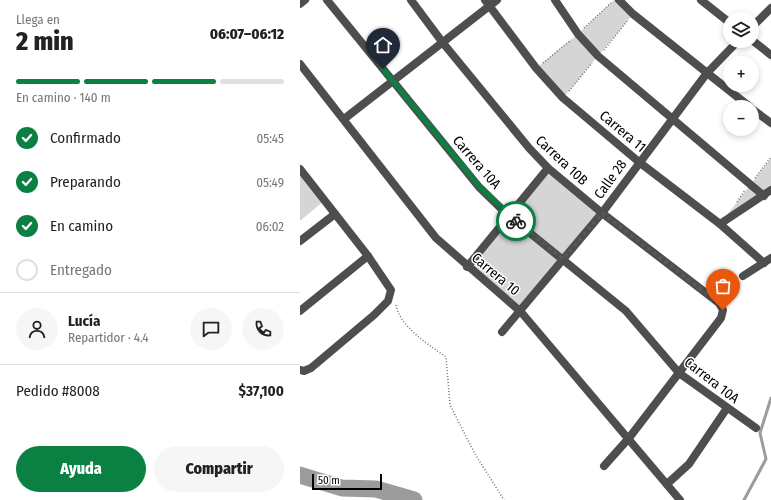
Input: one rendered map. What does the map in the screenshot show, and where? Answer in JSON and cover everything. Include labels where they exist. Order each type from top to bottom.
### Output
[{"type":"street","points":[[300,4],[305,0]]},
{"type":"street","name":"Carrera 10A","points":[[327,0],[480,187],[509,216],[626,311],[679,373],[756,428]]},
{"type":"street","name":"Carrera 10B","points":[[411,0],[443,43],[529,148],[548,168],[602,213],[719,303],[723,310],[721,318],[679,373]]},
{"type":"street","points":[[344,119],[392,80],[443,43],[487,3],[497,0]]},
{"type":"street","points":[[555,0],[578,34],[598,56],[764,196]]},
{"type":"street","points":[[619,0],[633,14],[741,100]]},
{"type":"street","points":[[701,0],[723,17]]},
{"type":"street","name":"Carrera 11","points":[[487,3],[536,68],[563,98],[639,162],[768,261]]},
{"type":"street","points":[[759,20],[771,8]]},
{"type":"street","points":[[759,46],[771,55]]},
{"type":"street","name":"Calle 28","points":[[502,332],[521,312],[602,213],[639,162],[707,74],[731,48]]},
{"type":"street","name":"Carrera 10","points":[[300,64],[436,238],[467,267],[521,312],[680,500]]},
{"type":"street","points":[[759,114],[771,124]]},
{"type":"street","points":[[467,267],[548,168]]},
{"type":"street","points":[[300,169],[368,256],[391,290],[388,301],[374,315],[311,368],[302,371]]},
{"type":"street","points":[[720,224],[771,190]]},
{"type":"street","points":[[300,241],[336,214]]},
{"type":"street","points":[[300,311],[368,256]]},
{"type":"street","points":[[743,276],[768,261]]},
{"type":"street","points":[[604,466],[629,438],[679,373]]},
{"type":"street","points":[[667,484],[689,464],[727,408]]},
{"type":"path","points":[[563,98],[633,14]]},
{"type":"path","points":[[391,290],[397,312],[418,338],[446,357],[450,405],[475,454],[504,500]]},
{"type":"shaded area","points":[[614,0],[619,0],[633,14],[563,98],[536,68],[578,34]]},
{"type":"shaded area","points":[[771,158],[771,190],[720,224]]},
{"type":"shaded area","points":[[548,168],[602,213],[521,312],[467,267]]},
{"type":"shaded area","points":[[304,173],[325,200],[300,221],[300,176]]},
{"type":"waterway","points":[[744,500],[766,459],[760,433],[771,398]]},
{"type":"waterway","points":[[300,475],[342,488],[376,489],[414,500]]},
{"type":"way so far","points":[[516,221],[563,259],[602,213],[719,303],[723,310]]},
{"type":"route","points":[[383,69],[480,187],[516,221]]}]
